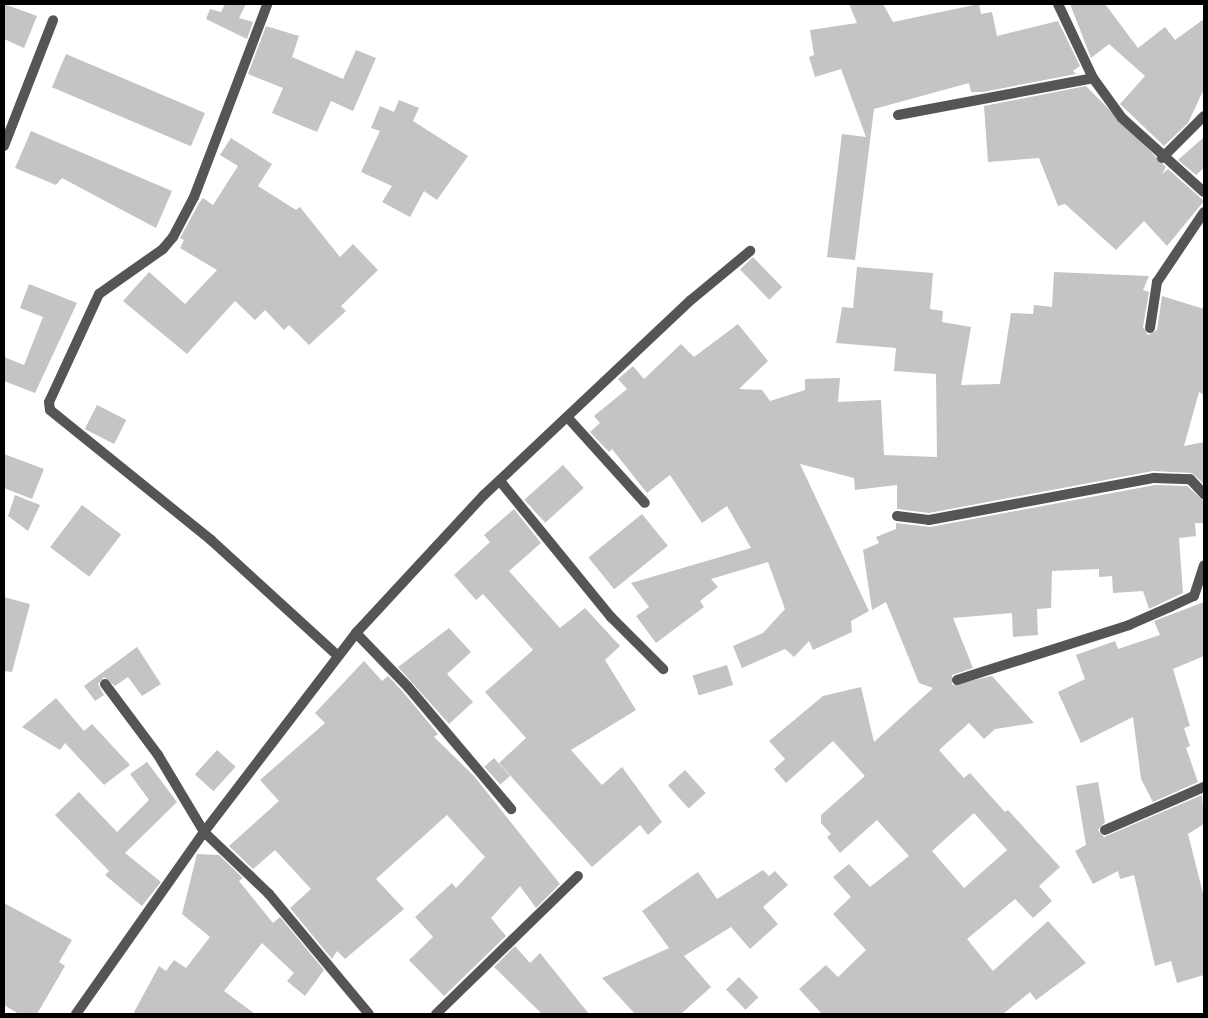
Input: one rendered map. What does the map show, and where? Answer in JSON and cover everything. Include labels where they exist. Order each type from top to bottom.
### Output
[{"type":"street","points":[[1058,4],[1093,78],[1122,118],[1162,158],[1204,192]]},
{"type":"street","points":[[266,5],[194,196],[177,229],[163,250],[99,294],[49,402],[50,410],[211,540],[338,656]]},
{"type":"street","points":[[4,146],[53,20]]},
{"type":"street","points":[[898,115],[1093,78]]},
{"type":"street","points":[[1162,158],[1204,116]]},
{"type":"street","points":[[1150,328],[1157,282],[1204,212]]},
{"type":"street","points":[[76,1014],[204,832],[356,633],[500,481],[569,419],[691,300],[750,251]]},
{"type":"street","points":[[569,419],[645,503]]},
{"type":"street","points":[[897,516],[929,520],[1154,478],[1190,479],[1204,494]]},
{"type":"street","points":[[500,481],[610,617],[663,669]]},
{"type":"street","points":[[957,680],[1129,625],[1182,602],[1197,592],[1204,566]]},
{"type":"street","points":[[356,633],[408,687],[511,810]]},
{"type":"street","points":[[105,684],[158,755],[204,832],[269,894],[369,1014]]},
{"type":"street","points":[[1104,830],[1204,787]]},
{"type":"street","points":[[436,1014],[578,876]]},
{"type":"building","points":[[4,4],[37,16],[24,48],[4,39]]},
{"type":"building","points":[[225,4],[246,4],[239,18],[253,22],[247,39],[206,19],[210,9],[221,12]]},
{"type":"building","points":[[849,4],[883,4],[893,22],[979,4],[981,14],[992,12],[997,36],[1058,21],[1080,66],[1073,71],[1076,74],[983,92],[971,92],[969,83],[874,109],[855,260],[827,257],[842,134],[866,137],[841,69],[815,77],[809,57],[814,55],[810,30],[857,23]]},
{"type":"building","points":[[1070,4],[1105,4],[1138,48],[1165,27],[1175,40],[1204,19],[1204,89],[1188,123],[1164,146],[1120,104],[1145,76],[1109,44],[1091,58]]},
{"type":"building","points":[[266,26],[299,36],[292,57],[343,79],[356,50],[376,58],[353,111],[331,101],[317,132],[272,113],[283,88],[248,74]]},
{"type":"building","points":[[66,54],[205,113],[191,146],[52,87]]},
{"type":"building","points":[[1086,86],[1166,167],[1162,174],[1168,169],[1204,201],[1167,246],[1144,221],[1116,250],[1065,204],[1058,206],[1039,158],[988,162],[984,106]]},
{"type":"building","points":[[399,100],[419,108],[413,121],[468,156],[437,200],[424,191],[410,217],[382,202],[392,186],[361,172],[380,131],[371,128],[380,106],[394,112]]},
{"type":"building","points":[[31,131],[172,191],[156,228],[62,178],[56,185],[15,168]]},
{"type":"building","points":[[1204,137],[1204,168],[1196,175],[1178,160]]},
{"type":"building","points":[[231,138],[272,164],[258,186],[296,210],[300,207],[340,257],[353,244],[378,270],[341,306],[346,311],[309,345],[289,325],[284,330],[265,310],[255,320],[235,301],[187,354],[123,301],[149,272],[185,304],[217,270],[180,248],[184,240],[180,238],[203,198],[213,205],[238,166],[220,155]]},
{"type":"building","points":[[753,257],[782,287],[769,300],[740,270]]},
{"type":"building","points":[[857,267],[933,273],[930,309],[943,311],[942,322],[971,327],[961,385],[1000,384],[1011,313],[1033,314],[1034,305],[1052,307],[1054,272],[1149,276],[1143,290],[1149,292],[1143,327],[1148,335],[1157,330],[1162,296],[1204,309],[1204,395],[1199,392],[1184,446],[1204,442],[1204,484],[1192,473],[1153,471],[929,513],[897,509],[897,485],[855,490],[854,478],[800,464],[869,611],[851,621],[852,632],[813,650],[809,641],[794,657],[785,649],[742,668],[733,646],[763,633],[785,609],[768,562],[711,579],[718,587],[700,601],[704,607],[656,643],[636,616],[649,607],[631,583],[751,548],[727,506],[702,523],[670,475],[647,493],[612,449],[609,452],[590,432],[600,423],[594,416],[627,389],[618,379],[633,366],[644,379],[681,344],[694,357],[738,324],[768,361],[739,389],[762,390],[770,401],[805,390],[805,379],[840,378],[838,402],[881,400],[884,455],[937,457],[936,374],[894,371],[896,348],[836,343],[842,307],[853,308]]},
{"type":"building","points":[[29,284],[77,303],[35,393],[4,381],[4,357],[24,365],[43,317],[20,308]]},
{"type":"building","points":[[97,405],[126,420],[114,444],[85,429]]},
{"type":"building","points":[[4,454],[44,469],[32,499],[4,488]]},
{"type":"building","points":[[563,465],[584,488],[545,523],[524,500]]},
{"type":"building","points":[[1155,485],[1187,486],[1204,501],[1204,523],[1195,523],[1196,536],[1179,538],[1183,593],[1149,609],[1143,591],[1113,593],[1112,576],[1099,577],[1099,569],[1052,571],[1051,608],[1037,609],[1038,635],[1013,637],[1012,613],[953,618],[973,668],[952,675],[952,685],[992,676],[1034,723],[995,729],[984,739],[969,723],[939,750],[964,778],[970,773],[1005,812],[1008,810],[1060,867],[1039,886],[1052,901],[1033,918],[1015,899],[967,939],[993,971],[1048,921],[1086,963],[1036,1000],[1030,992],[1003,1014],[822,1014],[799,989],[826,965],[838,977],[866,950],[833,914],[851,897],[833,877],[849,864],[870,887],[909,856],[877,820],[840,853],[827,837],[831,834],[821,823],[821,815],[865,776],[833,741],[786,783],[774,769],[785,759],[769,741],[823,696],[861,687],[874,742],[933,688],[919,683],[886,602],[872,610],[863,550],[879,543],[876,537],[896,529],[896,523],[930,527]],"holes":[[[974,813],[1007,850],[964,888],[932,851]]]},
{"type":"building","points":[[15,495],[40,505],[28,531],[8,516]]},
{"type":"building","points":[[82,505],[121,534],[89,577],[50,547]]},
{"type":"building","points":[[514,509],[541,543],[509,571],[560,628],[585,608],[620,646],[605,660],[636,710],[571,750],[602,785],[622,767],[662,822],[648,835],[640,825],[592,867],[499,763],[526,738],[485,692],[533,650],[483,594],[476,600],[454,575],[490,542],[484,535]]},
{"type":"building","points":[[642,514],[668,546],[614,589],[588,557]]},
{"type":"building","points":[[4,597],[30,604],[12,672],[4,671]]},
{"type":"building","points":[[1204,602],[1204,656],[1173,669],[1190,726],[1184,728],[1190,746],[1186,748],[1198,782],[1153,802],[1141,779],[1133,717],[1081,743],[1058,692],[1085,679],[1076,655],[1115,641],[1118,649],[1160,635],[1154,621]]},
{"type":"building","points":[[449,628],[471,652],[447,674],[473,702],[449,724],[398,667]]},
{"type":"building","points":[[137,647],[161,684],[142,696],[128,677],[115,686],[104,677],[98,684],[104,695],[95,701],[84,686]]},
{"type":"building","points":[[364,661],[382,681],[388,676],[403,692],[438,734],[434,737],[474,776],[560,884],[536,908],[520,886],[491,918],[506,936],[444,996],[409,960],[433,937],[415,917],[452,883],[456,888],[485,857],[447,815],[376,879],[404,909],[345,959],[337,951],[332,959],[290,908],[311,889],[275,850],[253,869],[229,846],[279,801],[260,780],[325,723],[315,713]]},
{"type":"building","points":[[727,665],[733,685],[699,696],[693,676]]},
{"type":"building","points":[[56,698],[84,731],[92,724],[130,765],[104,785],[65,743],[60,750],[22,727]]},
{"type":"building","points":[[217,750],[236,767],[213,791],[195,775]]},
{"type":"building","points":[[494,758],[510,776],[500,785],[484,767]]},
{"type":"building","points":[[147,762],[177,802],[125,853],[161,882],[142,906],[105,875],[109,871],[55,815],[79,792],[117,832],[149,800],[130,774]]},
{"type":"building","points":[[685,770],[706,793],[689,808],[668,785]]},
{"type":"building","points":[[1098,782],[1105,822],[1098,830],[1104,837],[1202,795],[1204,824],[1188,834],[1204,897],[1204,975],[1177,983],[1171,961],[1155,966],[1134,875],[1120,879],[1118,871],[1093,884],[1075,851],[1086,845],[1076,786]]},
{"type":"building","points":[[197,854],[219,855],[243,878],[239,881],[273,923],[280,917],[324,970],[305,996],[287,981],[294,973],[262,943],[224,991],[255,1014],[133,1014],[159,966],[166,971],[174,960],[186,968],[210,937],[182,914]]},
{"type":"building","points":[[763,870],[769,876],[775,871],[788,885],[763,907],[778,924],[750,949],[731,927],[684,956],[711,987],[681,1014],[635,1014],[602,978],[669,948],[642,911],[698,872],[717,899]]},
{"type":"building","points":[[4,903],[72,940],[59,962],[65,966],[37,1014],[19,1014],[4,1005]]},
{"type":"building","points":[[515,946],[530,963],[540,953],[589,1014],[542,1014],[494,967]]},
{"type":"building","points":[[739,977],[758,997],[746,1010],[726,990]]}]
